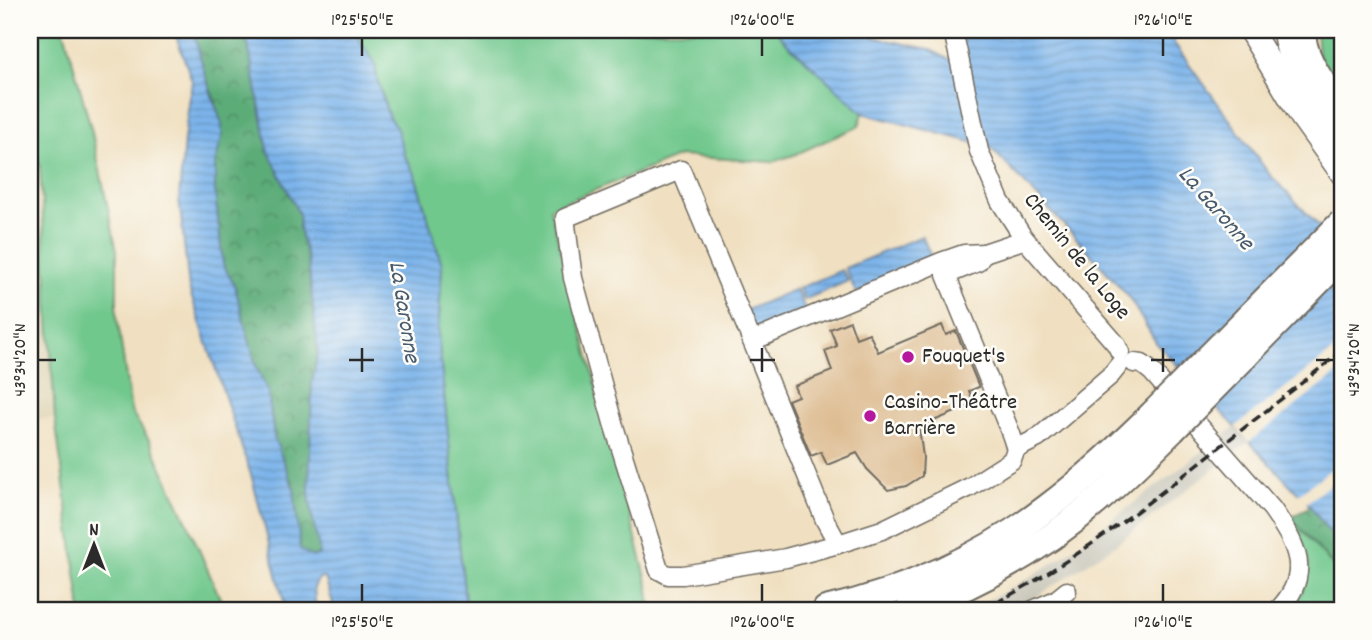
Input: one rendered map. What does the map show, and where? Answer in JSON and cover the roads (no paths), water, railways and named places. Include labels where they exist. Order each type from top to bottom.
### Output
[{"type":"highway","points":[[1302,30],[1306,52],[1312,65],[1342,112]]},
{"type":"highway","points":[[909,610],[972,583],[1012,562],[1097,502],[1142,460],[1163,421],[1342,223]]},
{"type":"highway","points":[[826,610],[918,581],[993,544],[1026,523],[1163,421],[1342,257]]},
{"type":"main road","points":[[1250,30],[1302,117],[1342,173]]},
{"type":"main road","points":[[1284,30],[1291,62],[1303,85],[1342,141]]},
{"type":"street","name":"Chemin de la Loge","points":[[954,36],[979,151],[1000,201],[1023,237],[1116,344],[1124,360],[1142,364],[1152,372],[1272,509],[1286,529],[1298,557],[1299,576],[1290,596],[1278,610]]},
{"type":"street","points":[[838,544],[821,510],[681,170],[565,218],[573,278],[613,423],[659,570],[668,575],[786,558],[838,544],[881,530],[970,487],[1012,460],[1016,449],[1007,423],[943,268]]},
{"type":"street","points":[[753,343],[943,268],[960,255],[984,253],[1017,242],[1023,237]]},
{"type":"street","points":[[1016,449],[1038,438],[1111,375],[1124,360]]},
{"type":"street","points":[[1033,610],[1067,591]]},
{"type":"water","name":"La Garonne","points":[[174,30],[193,30],[222,124],[222,137],[215,164],[215,193],[223,264],[235,287],[256,366],[268,392],[274,437],[294,489],[300,549],[312,557],[320,554],[309,493],[312,382],[318,352],[308,261],[299,228],[299,214],[268,150],[248,44],[242,30],[360,30],[360,42],[375,63],[389,118],[396,126],[405,156],[414,172],[442,265],[438,335],[466,610],[335,610],[325,578],[319,578],[314,587],[316,610],[286,610],[252,478],[189,289],[179,198],[192,81]]},
{"type":"water","name":"La Garonne","points":[[777,30],[854,30],[929,49],[950,60],[964,30],[1173,30],[1174,43],[1270,175],[1342,250],[1342,549],[1310,506],[1157,344],[1128,296],[990,147],[863,113],[785,41]]},
{"type":"water","points":[[922,236],[933,261],[856,293],[845,268]]},
{"type":"water","points":[[842,270],[848,281],[804,300],[799,288]]},
{"type":"water","points":[[796,289],[807,314],[756,335],[746,310]]},
{"type":"railway","points":[[982,610],[1041,577],[1123,521],[1342,351]]},
{"type":"place","name":"Fouquet's","points":[[908,357]]},
{"type":"place","name":"Casino-Théâtre Barrière","points":[[870,416]]}]
